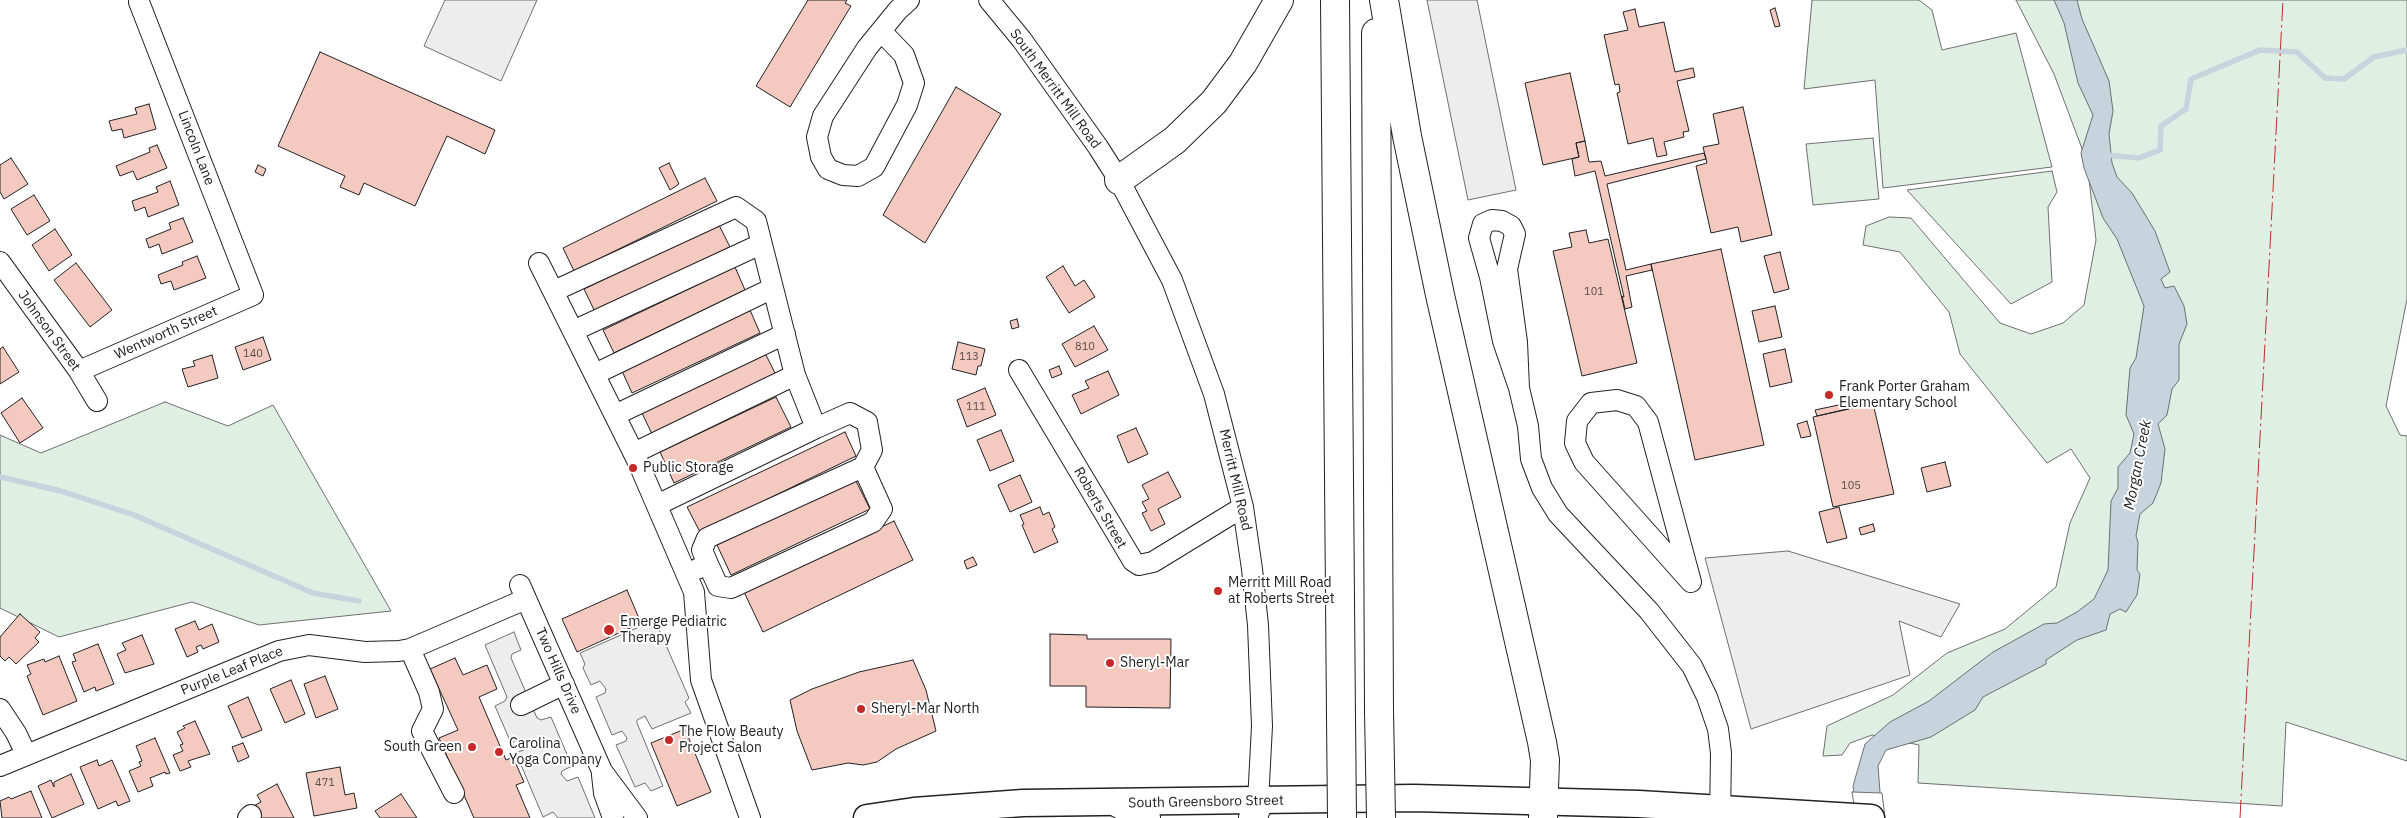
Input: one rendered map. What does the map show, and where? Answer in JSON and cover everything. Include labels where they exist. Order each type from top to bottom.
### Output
[{"type":"highway","points":[[1119,180],[1175,140],[1214,102],[1243,63],[1279,0]]},
{"type":"highway","points":[[1335,0],[1342,818]]},
{"type":"highway","points":[[1375,0],[1381,818]]},
{"type":"highway","points":[[1384,0],[1407,136],[1436,277],[1542,742],[1545,760],[1544,810]]},
{"type":"highway","points":[[1118,803],[1146,818]]},
{"type":"main road","name":"South Greensboro Street","points":[[867,818],[914,811],[990,805],[1118,803],[1256,810],[1414,798],[1544,810],[1721,813],[1789,812],[1871,818]]},
{"type":"street","points":[[882,30],[904,55],[914,83],[907,105],[874,167],[858,176],[843,175],[828,169],[822,157],[817,137],[823,116],[867,48],[882,30],[909,0]]},
{"type":"street","name":"South Merritt Mill Road","points":[[989,0],[1022,40],[1098,147],[1119,180]]},
{"type":"street","name":"Lincoln Lane","points":[[139,2],[253,295]]},
{"type":"street","name":"Merritt Mill Road","points":[[1119,180],[1172,280],[1196,341],[1214,394],[1243,507],[1258,625],[1262,726],[1256,810]]},
{"type":"street","points":[[554,291],[736,207],[756,221],[795,375],[816,428]]},
{"type":"street","points":[[1519,388],[1517,342],[1507,269],[1515,234],[1511,226],[1502,221],[1492,220],[1482,224],[1479,238],[1490,277],[1503,342],[1519,388],[1528,426],[1531,459],[1542,488],[1558,514],[1649,611],[1692,666],[1707,697],[1718,729],[1721,753],[1721,813]]},
{"type":"street","points":[[573,331],[762,244]]},
{"type":"street","name":"Johnson Street","points":[[0,262],[79,371],[97,401]]},
{"type":"street","points":[[540,262],[634,453],[694,592],[701,680],[750,818]]},
{"type":"street","points":[[595,374],[773,288]]},
{"type":"street","name":"Wentworth Street","points":[[79,371],[253,295]]},
{"type":"street","points":[[615,415],[785,334]]},
{"type":"street","name":"Roberts Street","points":[[1019,370],[1132,561],[1139,565],[1153,562],[1243,507]]},
{"type":"street","points":[[634,453],[795,375]]},
{"type":"street","points":[[1617,400],[1636,406],[1648,422],[1691,582],[1584,462],[1575,443],[1577,421],[1591,403],[1617,400]]},
{"type":"street","points":[[657,506],[850,413],[867,422],[872,450],[863,467],[707,538],[702,550],[718,586],[731,588],[873,522],[882,509],[863,467]]},
{"type":"street","points":[[686,573],[708,564]]},
{"type":"street","name":"Purple Leaf Place","points":[[0,766],[223,675],[253,660],[287,649],[309,645],[387,653],[410,649],[523,592]]},
{"type":"street","name":"Two Hills Drive","points":[[523,592],[602,771],[638,818]]},
{"type":"street","points":[[410,649],[429,692],[433,709],[422,731],[454,793]]},
{"type":"street","points":[[521,705],[564,684]]},
{"type":"street","points":[[0,709],[16,733],[26,754]]},
{"type":"street","name":"Two Hills Drive","points":[[602,771],[604,793],[613,818]]},
{"type":"green space","points":[[1812,0],[1919,0],[1932,10],[1942,50],[2016,33],[2052,167],[1883,188],[1875,80],[1804,89]]},
{"type":"green space","points":[[2016,0],[2407,0],[2407,299],[2386,406],[2400,435],[2407,436],[2407,761],[2286,722],[2282,806],[1918,783],[1919,745],[1872,735],[1850,743],[1842,755],[1823,756],[1827,726],[1893,695],[1947,653],[2005,629],[2056,587],[2070,523],[2090,478],[2071,449],[2047,463],[1960,354],[1949,312],[1900,252],[1863,245],[1866,226],[1889,217],[1911,218],[2000,323],[2031,334],[2063,323],[2084,305],[2096,240],[2087,162],[2054,74]]},
{"type":"green space","points":[[1873,138],[1879,199],[1813,205],[1806,144]]},
{"type":"green space","points":[[2052,171],[2057,192],[2048,207],[2052,282],[2011,304],[1907,190]]},
{"type":"green space","points":[[165,402],[228,426],[273,405],[391,611],[259,625],[192,602],[59,637],[0,608],[0,435],[41,453]]},
{"type":"shaded area","points":[[445,0],[537,0],[501,81],[424,46]]},
{"type":"shaded area","points":[[1427,0],[1477,0],[1516,190],[1468,200]]},
{"type":"shaded area","points":[[1788,551],[1960,604],[1941,637],[1899,621],[1910,675],[1751,729],[1705,558]]},
{"type":"shaded area","points":[[655,620],[689,698],[685,702],[691,713],[652,729],[645,716],[637,720],[663,786],[651,791],[645,783],[635,787],[616,745],[626,741],[627,738],[622,731],[612,735],[596,697],[605,693],[606,689],[600,681],[591,685],[583,668],[585,664],[580,653]]},
{"type":"shaded area","points":[[514,632],[521,650],[512,654],[511,658],[537,718],[541,720],[551,717],[572,766],[562,771],[561,774],[567,781],[578,777],[595,818],[558,818],[553,812],[543,817],[516,753],[526,749],[527,745],[522,739],[511,743],[495,706],[505,701],[507,697],[485,645]]},
{"type":"water","name":"Morgan Creek","points":[[2054,0],[2077,0],[2082,19],[2109,81],[2113,111],[2109,134],[2112,163],[2117,177],[2132,193],[2155,231],[2170,272],[2161,279],[2165,288],[2174,286],[2184,306],[2187,324],[2179,344],[2179,380],[2172,389],[2167,415],[2158,424],[2165,449],[2161,483],[2153,503],[2140,514],[2136,536],[2138,542],[2137,570],[2140,574],[2137,595],[2126,612],[2120,609],[2110,614],[2106,630],[2077,640],[2046,660],[2046,664],[1983,697],[1975,710],[1931,737],[1886,750],[1878,766],[1882,818],[1858,818],[1853,786],[1865,744],[1890,722],[1929,701],[1993,652],[2044,624],[2057,623],[2077,612],[2094,599],[2108,570],[2111,501],[2118,488],[2118,467],[2130,453],[2134,434],[2126,415],[2130,368],[2136,358],[2144,306],[2117,239],[2103,218],[2084,168],[2081,153],[2093,115],[2078,83],[2064,23]]},
{"type":"pier","points":[[1852,792],[1882,793],[1885,818],[1856,818]]},
{"type":"building","points":[[808,0],[847,0],[845,3],[851,6],[790,107],[756,86]]},
{"type":"building","points":[[1775,8],[1780,26],[1775,27],[1770,10]]},
{"type":"building","points":[[1635,9],[1639,27],[1664,22],[1675,72],[1693,68],[1695,77],[1677,81],[1689,131],[1683,132],[1684,137],[1664,142],[1667,155],[1657,157],[1653,138],[1628,144],[1617,93],[1620,92],[1619,84],[1615,85],[1604,35],[1628,30],[1623,12]]},
{"type":"building","points":[[320,52],[495,130],[485,154],[447,136],[415,206],[364,183],[359,195],[340,187],[345,176],[278,146]]},
{"type":"building","points":[[1570,73],[1585,141],[1576,143],[1579,157],[1543,165],[1525,83]]},
{"type":"building","points":[[956,87],[1001,114],[925,243],[883,215]]},
{"type":"building","points":[[149,104],[156,129],[124,138],[122,129],[112,131],[109,121],[137,114],[135,108]]},
{"type":"building","points":[[1743,107],[1772,235],[1741,242],[1738,227],[1711,233],[1696,166],[1707,163],[1703,147],[1719,144],[1713,114]]},
{"type":"building","points":[[1585,141],[1589,162],[1601,161],[1605,176],[1704,153],[1706,159],[1607,184],[1626,270],[1651,264],[1652,270],[1626,276],[1632,307],[1625,309],[1622,296],[1624,297],[1595,171],[1575,176],[1572,159],[1579,157],[1576,143]]},
{"type":"building","points":[[157,145],[167,168],[137,180],[133,171],[120,176],[116,166],[150,152],[149,148]]},
{"type":"building","points":[[11,158],[28,184],[4,199],[0,192],[0,165]]},
{"type":"building","points":[[669,163],[679,184],[670,190],[659,168]]},
{"type":"building","points":[[258,165],[266,169],[263,176],[255,172]]},
{"type":"building","points":[[705,178],[717,201],[574,271],[563,248]]},
{"type":"building","points":[[170,181],[179,205],[148,217],[145,207],[135,211],[132,201],[158,192],[156,187]]},
{"type":"building","points":[[34,195],[50,221],[27,235],[11,209]]},
{"type":"building","points":[[183,218],[193,242],[162,254],[159,244],[149,248],[146,239],[171,229],[169,223]]},
{"type":"building","points":[[719,225],[730,247],[595,312],[584,289]]},
{"type":"building","points":[[55,229],[72,255],[49,271],[32,245]]},
{"type":"building","points":[[1586,230],[1589,243],[1608,239],[1637,363],[1582,376],[1553,251],[1572,247],[1569,233]]},
{"type":"building","points":[[1721,249],[1764,445],[1695,460],[1651,264]]},
{"type":"building","points":[[1780,252],[1789,289],[1774,293],[1764,256]]},
{"type":"building","points":[[197,256],[206,278],[174,290],[171,281],[161,284],[158,275],[183,265],[182,262]]},
{"type":"building","points":[[76,263],[112,310],[90,327],[54,280]]},
{"type":"building","points":[[1063,266],[1075,286],[1084,280],[1095,297],[1069,313],[1046,277]]},
{"type":"building","points":[[735,267],[745,290],[614,353],[603,330]]},
{"type":"building","points":[[1775,306],[1782,337],[1759,342],[1752,311]]},
{"type":"building","points":[[750,310],[760,333],[632,393],[622,371]]},
{"type":"building","points":[[1017,319],[1019,327],[1012,329],[1010,321]]},
{"type":"building","points":[[1094,326],[1108,350],[1075,367],[1062,344]]},
{"type":"building","points":[[263,337],[271,360],[243,370],[235,347]]},
{"type":"building","points":[[958,342],[985,349],[981,366],[978,366],[976,375],[952,369]]},
{"type":"building","points":[[3,347],[19,372],[0,384],[0,349]]},
{"type":"building","points":[[1785,349],[1792,382],[1770,387],[1763,354]]},
{"type":"building","points":[[765,353],[776,375],[652,434],[641,411]]},
{"type":"building","points":[[212,355],[218,378],[188,387],[182,369],[195,366],[193,361]]},
{"type":"building","points":[[1059,366],[1062,374],[1052,378],[1049,370]]},
{"type":"building","points":[[1108,371],[1119,395],[1081,414],[1072,395],[1089,388],[1085,381]]},
{"type":"building","points":[[985,388],[996,415],[967,427],[957,400]]},
{"type":"building","points":[[776,397],[791,427],[674,483],[660,452]]},
{"type":"building","points":[[22,398],[43,428],[20,443],[1,413]]},
{"type":"building","points":[[1848,403],[1849,409],[1817,416],[1815,410]]},
{"type":"building","points":[[1873,403],[1894,494],[1833,507],[1813,417]]},
{"type":"building","points":[[1807,421],[1811,436],[1801,438],[1797,424]]},
{"type":"building","points":[[1136,428],[1148,454],[1128,463],[1117,436]]},
{"type":"building","points":[[1001,430],[1014,461],[990,471],[977,440]]},
{"type":"building","points":[[845,432],[856,456],[700,532],[687,507]]},
{"type":"building","points":[[1945,462],[1951,486],[1927,492],[1921,468]]},
{"type":"building","points":[[1168,472],[1181,497],[1158,509],[1165,524],[1151,531],[1142,513],[1147,511],[1142,502],[1149,499],[1142,485]]},
{"type":"building","points":[[1020,475],[1032,502],[1010,512],[998,485]]},
{"type":"building","points":[[855,479],[870,509],[731,575],[717,545]]},
{"type":"building","points":[[1040,507],[1043,515],[1049,512],[1055,527],[1052,529],[1058,542],[1034,553],[1022,525],[1024,524],[1020,515]]},
{"type":"building","points":[[1839,507],[1847,538],[1827,543],[1819,512]]},
{"type":"building","points":[[894,521],[913,560],[763,632],[744,592]]},
{"type":"building","points":[[1873,524],[1875,531],[1861,535],[1859,528]]},
{"type":"building","points":[[973,557],[977,565],[967,569],[964,561]]},
{"type":"building","points":[[627,590],[641,623],[577,652],[562,619]]},
{"type":"building","points":[[20,614],[40,632],[35,638],[39,642],[16,664],[9,657],[5,661],[0,656],[0,637]]},
{"type":"building","points":[[195,621],[199,630],[212,624],[219,642],[203,649],[201,645],[196,647],[198,652],[187,657],[175,629]]},
{"type":"building","name":"Sheryl-Mar","points":[[1050,634],[1087,635],[1087,639],[1171,639],[1170,708],[1086,707],[1086,686],[1050,686]]},
{"type":"building","points":[[142,635],[154,664],[125,673],[117,654],[126,650],[122,643]]},
{"type":"building","points":[[98,644],[114,684],[96,691],[95,687],[84,692],[72,662],[76,661],[73,654]]},
{"type":"building","points":[[59,656],[77,701],[43,715],[27,676],[31,674],[27,665],[44,659],[45,662]]},
{"type":"building","name":"South Green","points":[[455,658],[463,675],[487,665],[497,689],[479,697],[506,760],[513,757],[524,782],[516,785],[530,818],[474,818],[439,738],[458,730],[430,669]]},
{"type":"building","name":"Sheryl-Mar North","points":[[913,660],[926,690],[936,731],[896,749],[877,762],[863,765],[848,763],[812,770],[797,731],[790,700],[812,689],[859,672]]},
{"type":"building","points":[[325,676],[338,709],[316,718],[304,684]]},
{"type":"building","points":[[291,680],[305,714],[285,723],[270,689]]},
{"type":"building","points":[[248,697],[262,730],[242,738],[228,706]]},
{"type":"building","points":[[195,721],[210,754],[188,761],[191,767],[180,771],[173,755],[183,751],[180,745],[183,744],[177,732],[185,728],[183,726]]},
{"type":"building","points":[[685,729],[711,792],[677,806],[651,743]]},
{"type":"building","points":[[155,738],[170,773],[166,774],[165,772],[150,778],[153,786],[138,792],[129,771],[141,766],[139,762],[142,761],[136,746]]},
{"type":"building","points":[[243,743],[249,757],[238,762],[232,747]]},
{"type":"building","points":[[97,760],[99,766],[112,760],[130,801],[118,806],[116,801],[98,809],[80,767]]},
{"type":"building","points":[[340,767],[345,795],[354,793],[357,808],[314,816],[306,773]]},
{"type":"building","points":[[71,774],[84,804],[52,818],[38,786],[51,780],[54,787],[54,782]]},
{"type":"building","points":[[277,784],[294,818],[254,818],[248,809],[261,802],[257,795]]},
{"type":"building","points":[[31,791],[42,818],[2,818],[0,801]]},
{"type":"building","points":[[401,794],[417,818],[380,818],[375,811]]},
{"type":"waterway","points":[[2106,155],[2139,158],[2160,150],[2161,126],[2186,109],[2191,79],[2260,50],[2297,52],[2325,78],[2344,79],[2374,57],[2407,50]]},
{"type":"waterway","points":[[0,477],[61,491],[134,515],[313,593],[359,601]]},
{"type":"power","points":[[2240,818],[2283,0]]},
{"type":"place","name":"Frank Porter Graham Elementary School","points":[[1829,395]]},
{"type":"place","name":"Public Storage","points":[[633,468]]},
{"type":"place","name":"Merritt Mill Road at Roberts Street","points":[[1218,591]]},
{"type":"place","name":"Emerge Pediatric Therapy","points":[[609,630]]},
{"type":"place","name":"Sheryl-Mar","points":[[1110,663]]},
{"type":"place","name":"Sheryl-Mar North","points":[[861,709]]},
{"type":"place","name":"The Flow Beauty Project Salon","points":[[669,740]]},
{"type":"place","name":"South Green","points":[[472,747]]},
{"type":"place","name":"Carolina Yoga Company","points":[[499,752]]}]
